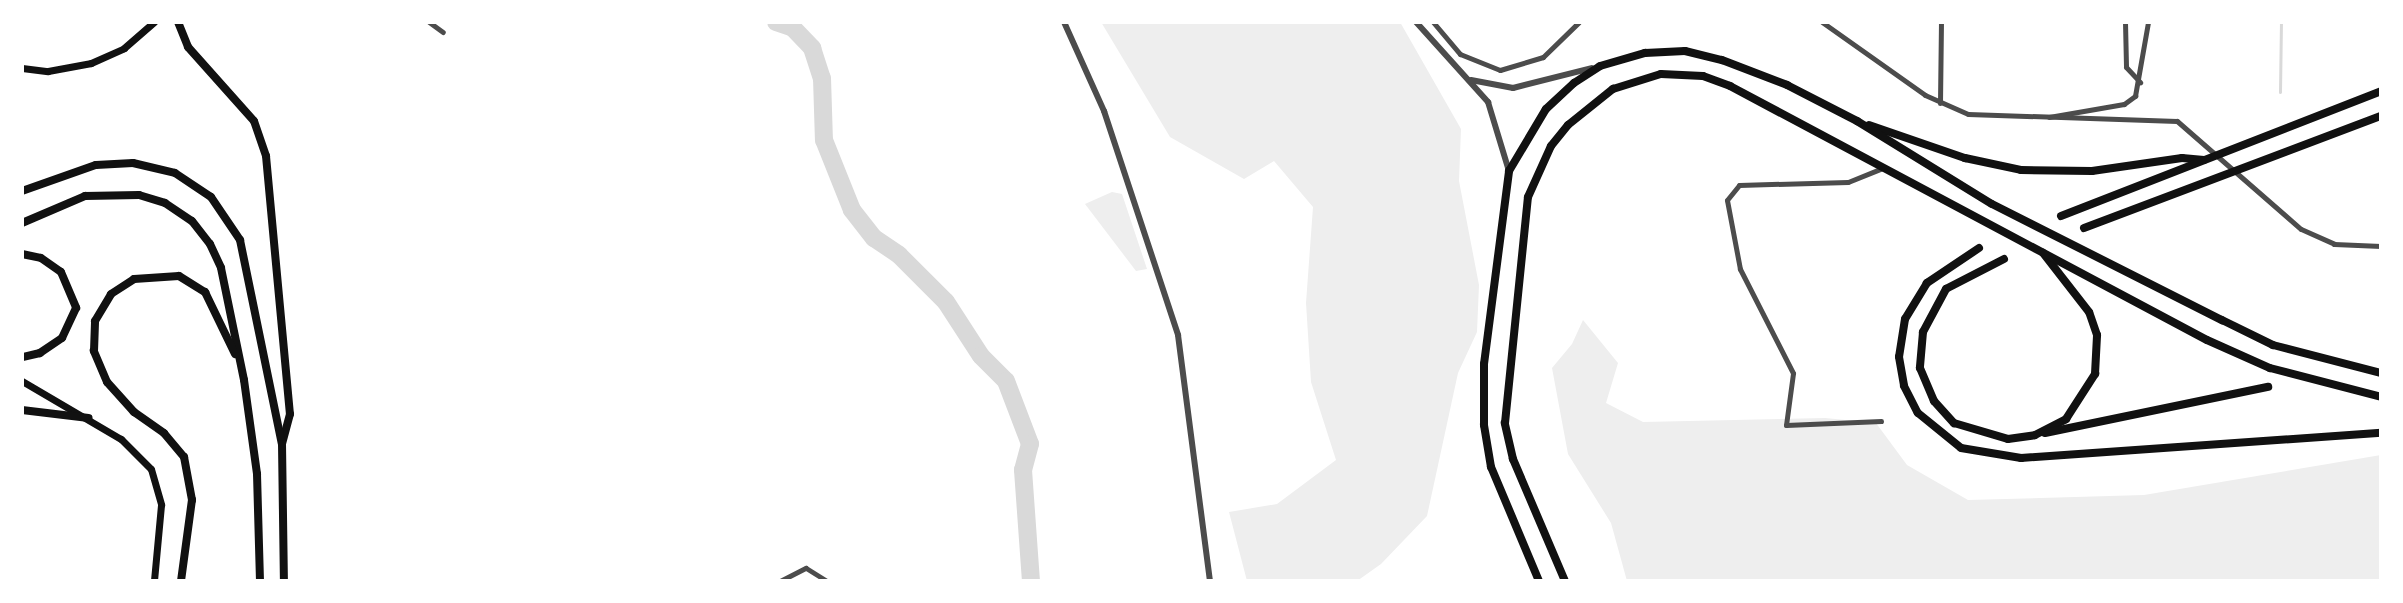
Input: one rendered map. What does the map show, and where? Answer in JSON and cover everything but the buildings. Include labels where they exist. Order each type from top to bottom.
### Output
[{"type":"highway","points":[[178,22],[188,47],[254,121],[266,156],[290,414],[282,444]]},
{"type":"highway","points":[[1539,581],[1495,480],[1484,425],[1484,364],[1509,171],[1546,109],[1600,66],[1645,53],[1685,51],[1730,61],[1857,121],[1992,204],[2250,334],[2332,364],[2381,373]]},
{"type":"highway","points":[[1565,581],[1513,459],[1505,423],[1526,211],[1551,146],[1568,125],[1613,89],[1661,74],[1703,76],[2270,368],[2381,397]]},
{"type":"highway","points":[[2061,216],[2381,91]]},
{"type":"highway","points":[[2084,228],[2381,116]]},
{"type":"highway","points":[[1857,121],[1965,158],[2021,170],[2092,171],[2182,158],[2204,160]]},
{"type":"highway","points":[[22,191],[96,165],[133,163],[175,173],[211,197],[240,240],[282,444],[284,581]]},
{"type":"highway","points":[[22,223],[85,196],[122,193],[165,203],[192,221],[221,268],[244,380],[257,474],[260,581]]},
{"type":"highway","points":[[1979,248],[1927,283],[1905,319],[1899,357],[1904,386],[1918,413],[1961,448],[2021,458],[2381,433]]},
{"type":"highway","points":[[2035,435],[2066,419],[2080,403],[2092,384],[2098,350],[2084,302],[2040,250]]},
{"type":"highway","points":[[22,254],[41,258],[61,272],[76,308],[62,338],[40,353],[22,357]]},
{"type":"highway","points":[[2004,259],[1946,289],[1923,332],[1920,368],[1934,401],[1954,423],[1982,435],[2035,435],[2268,387]]},
{"type":"highway","points":[[181,581],[192,500],[184,457],[107,382],[94,351],[95,321],[111,294],[134,279],[179,276],[205,292],[215,308],[244,380]]},
{"type":"highway","points":[[22,410],[89,418]]},
{"type":"main road","points":[[22,68],[48,71],[91,63],[124,48],[154,22]]},
{"type":"main road","points":[[22,381],[89,418],[139,452],[151,469],[161,505],[154,581]]},
{"type":"street","points":[[429,22],[443,32]]},
{"type":"street","points":[[1064,22],[1104,111],[1178,335],[1210,581]]},
{"type":"street","points":[[1416,22],[1471,80],[1496,121],[1509,171]]},
{"type":"street","points":[[1433,22],[1460,54],[1485,67],[1514,68],[1543,57],[1579,22]]},
{"type":"street","points":[[1822,22],[1940,103],[1968,114],[2045,119],[2160,117],[2192,133],[2271,206],[2318,238],[2381,246]]},
{"type":"street","points":[[1940,103],[1941,22]]},
{"type":"street","points":[[2125,22],[2126,67],[2140,82]]},
{"type":"street","points":[[2045,119],[2124,104],[2135,96],[2140,82],[2148,22]]},
{"type":"street","points":[[1453,63],[1460,54]]},
{"type":"street","points":[[1471,80],[1513,88],[1600,66]]},
{"type":"street","points":[[1881,421],[1786,425],[1793,373],[1740,269],[1727,200],[1739,185],[1848,182],[1883,167]]},
{"type":"street","points":[[780,581],[806,568],[827,581]]},
{"type":"shaded area","points":[[1101,22],[1400,22],[1461,129],[1459,181],[1479,285],[1477,332],[1458,373],[1427,516],[1381,564],[1357,581],[1247,581],[1229,512],[1277,504],[1336,460],[1311,382],[1306,303],[1313,207],[1274,161],[1244,179],[1170,137]]},
{"type":"shaded area","points":[[1112,192],[1122,194],[1147,269],[1136,271],[1085,204]]},
{"type":"shaded area","points":[[1583,320],[1618,363],[1606,403],[1643,422],[1825,418],[1876,423],[1907,465],[1968,500],[2144,495],[2381,455],[2381,581],[1627,581],[1611,523],[1568,454],[1552,368],[1572,344]]},
{"type":"waterway","points":[[776,22],[793,28],[812,48],[822,78],[824,140],[852,210],[874,238],[899,255],[946,302],[981,356],[1006,381],[1030,444],[1023,470],[1031,581]]},
{"type":"waterway","points":[[2280,92],[2281,22]]}]
